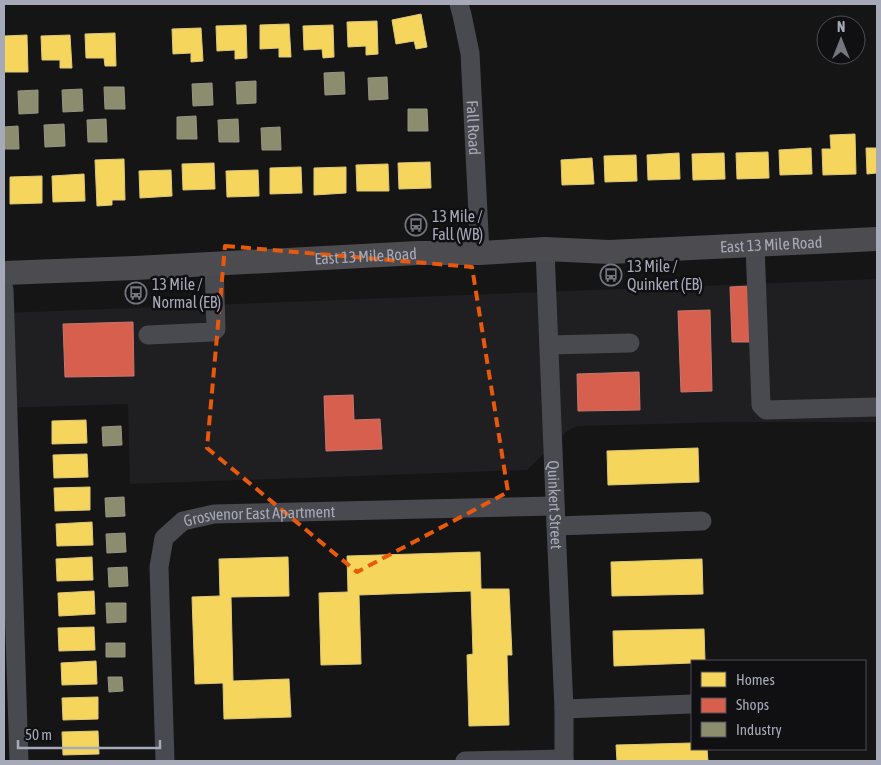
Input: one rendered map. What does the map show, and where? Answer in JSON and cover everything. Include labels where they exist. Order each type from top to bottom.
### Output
[{"type":"main road","name":"East 13 Mile Road","points":[[4,272],[135,268],[545,249],[609,252],[877,239]]},
{"type":"street","name":"Fall Road","points":[[459,4],[470,53],[480,252]]},
{"type":"street","points":[[755,245],[761,405],[766,410],[877,407]]},
{"type":"street","name":"Quinkert Street","points":[[545,249],[564,709],[564,760]]},
{"type":"street","points":[[148,335],[214,332],[216,330],[214,264]]},
{"type":"street","points":[[4,289],[20,761]]},
{"type":"street","points":[[549,345],[630,344]]},
{"type":"street","name":"Grosvenor East Apartment","points":[[166,761],[159,567],[164,538],[183,520],[214,514],[555,506]]},
{"type":"street","points":[[556,526],[702,522]]},
{"type":"street","points":[[564,709],[691,704]]},
{"type":"street","points":[[465,761],[564,760]]},
{"type":"highlighted area","points":[[225,246],[472,267],[508,492],[357,572],[207,448]]},
{"type":"shaded area","points":[[877,279],[877,422],[731,422],[578,426],[567,431],[527,470],[130,484],[128,404],[4,408],[4,313]]},
{"type":"building: Homes","points":[[421,14],[427,47],[416,49],[414,41],[396,44],[392,20]]},
{"type":"building: Homes","points":[[377,21],[378,54],[366,55],[366,46],[348,47],[347,22]]},
{"type":"building: Homes","points":[[289,24],[291,57],[279,57],[279,48],[260,49],[260,25]]},
{"type":"building: Homes","points":[[246,25],[247,58],[235,59],[235,50],[217,51],[216,26]]},
{"type":"building: Homes","points":[[333,25],[334,57],[323,58],[322,49],[304,50],[303,26]]},
{"type":"building: Homes","points":[[201,28],[203,61],[191,62],[191,53],[173,54],[172,29]]},
{"type":"building: Homes","points":[[115,33],[116,66],[105,66],[104,58],[86,58],[85,34]]},
{"type":"building: Homes","points":[[27,35],[28,72],[4,72],[4,36]]},
{"type":"building: Homes","points":[[70,35],[72,68],[60,68],[60,60],[42,60],[41,36]]},
{"type":"building: Homes","points":[[855,134],[856,174],[823,175],[822,149],[831,149],[830,135]]},
{"type":"building: Homes","points":[[811,148],[812,174],[780,175],[779,150]]},
{"type":"building: Homes","points":[[866,148],[877,148],[877,173],[867,174]]},
{"type":"building: Homes","points":[[768,152],[769,178],[737,179],[736,153]]},
{"type":"building: Homes","points":[[679,153],[680,179],[648,180],[647,155]]},
{"type":"building: Homes","points":[[724,153],[725,179],[693,180],[692,154]]},
{"type":"building: Homes","points":[[636,155],[637,181],[605,182],[604,156]]},
{"type":"building: Homes","points":[[592,158],[594,184],[562,185],[561,160]]},
{"type":"building: Homes","points":[[124,159],[125,200],[112,200],[112,205],[97,206],[95,160]]},
{"type":"building: Homes","points":[[430,162],[431,188],[399,189],[398,163]]},
{"type":"building: Homes","points":[[214,163],[215,189],[183,190],[182,164]]},
{"type":"building: Homes","points":[[388,164],[389,191],[357,191],[356,165]]},
{"type":"building: Homes","points":[[301,167],[302,193],[270,194],[270,168]]},
{"type":"building: Homes","points":[[346,167],[346,193],[314,195],[314,168]]},
{"type":"building: Homes","points":[[171,170],[172,196],[140,198],[139,171]]},
{"type":"building: Homes","points":[[258,170],[259,196],[227,197],[226,171]]},
{"type":"building: Homes","points":[[84,174],[85,201],[53,202],[52,176]]},
{"type":"building: Homes","points":[[42,176],[42,203],[10,204],[10,177]]},
{"type":"building: Homes","points":[[86,420],[87,443],[52,444],[52,421]]},
{"type":"building: Homes","points":[[698,448],[699,482],[608,485],[607,451]]},
{"type":"building: Homes","points":[[87,454],[88,477],[54,478],[53,455]]},
{"type":"building: Homes","points":[[90,487],[90,510],[55,511],[54,488]]},
{"type":"building: Homes","points":[[92,522],[93,545],[57,546],[56,524]]},
{"type":"building: Homes","points":[[480,552],[481,589],[509,589],[512,655],[507,655],[509,725],[469,726],[467,655],[473,654],[471,591],[359,595],[361,664],[321,665],[319,593],[348,592],[347,556]]},
{"type":"building: Homes","points":[[92,557],[93,580],[57,581],[56,559]]},
{"type":"building: Homes","points":[[288,557],[289,596],[231,597],[233,681],[289,679],[291,717],[224,719],[223,683],[195,684],[192,597],[220,596],[219,559]]},
{"type":"building: Homes","points":[[702,559],[703,594],[612,596],[611,562]]},
{"type":"building: Homes","points":[[94,591],[95,614],[59,616],[58,593]]},
{"type":"building: Homes","points":[[94,627],[95,650],[59,651],[58,628]]},
{"type":"building: Homes","points":[[704,629],[705,660],[691,660],[691,663],[614,666],[613,631]]},
{"type":"building: Homes","points":[[96,661],[97,684],[62,685],[61,663]]},
{"type":"building: Homes","points":[[98,697],[98,719],[63,720],[62,698]]},
{"type":"building: Homes","points":[[98,731],[99,754],[63,755],[62,732]]},
{"type":"building: Homes","points":[[691,743],[691,750],[707,750],[708,761],[617,761],[616,745]]},
{"type":"building: Shops","points":[[749,286],[751,342],[732,342],[730,287]]},
{"type":"building: Shops","points":[[710,310],[712,391],[681,392],[678,311]]},
{"type":"building: Shops","points":[[133,322],[134,376],[65,377],[63,324]]},
{"type":"building: Shops","points":[[639,372],[640,410],[578,411],[577,374]]},
{"type":"building: Shops","points":[[353,395],[354,420],[380,419],[382,449],[326,451],[324,396]]},
{"type":"building: Industry","points":[[344,72],[345,94],[325,95],[324,73]]},
{"type":"building: Industry","points":[[387,77],[388,99],[369,100],[368,78]]},
{"type":"building: Industry","points":[[256,81],[256,103],[237,104],[236,82]]},
{"type":"building: Industry","points":[[212,83],[213,105],[193,106],[192,84]]},
{"type":"building: Industry","points":[[104,87],[124,87],[125,109],[105,109]]},
{"type":"building: Industry","points":[[82,89],[83,111],[63,112],[62,90]]},
{"type":"building: Industry","points":[[38,90],[38,113],[19,114],[18,91]]},
{"type":"building: Industry","points":[[408,109],[427,109],[428,131],[408,131]]},
{"type":"building: Industry","points":[[196,116],[197,139],[177,139],[177,117]]},
{"type":"building: Industry","points":[[106,119],[107,142],[88,142],[87,120]]},
{"type":"building: Industry","points":[[238,119],[239,142],[219,142],[218,120]]},
{"type":"building: Industry","points":[[64,124],[65,146],[45,147],[44,125]]},
{"type":"building: Industry","points":[[18,126],[19,149],[4,149],[4,127]]},
{"type":"building: Industry","points":[[280,127],[281,150],[262,150],[261,128]]},
{"type":"building: Industry","points":[[121,426],[122,445],[103,446],[102,427]]},
{"type":"building: Industry","points":[[124,497],[125,516],[106,517],[105,498]]},
{"type":"building: Industry","points":[[125,533],[126,552],[107,553],[106,534]]},
{"type":"building: Industry","points":[[127,567],[128,586],[109,587],[108,568]]},
{"type":"building: Industry","points":[[106,603],[126,603],[126,622],[107,623]]},
{"type":"building: Industry","points":[[106,643],[125,643],[125,657],[106,657]]},
{"type":"building: Industry","points":[[108,677],[122,677],[123,691],[109,692]]},
{"type":"place","name":"13 Mile / Fall (WB)","points":[[416,225]]},
{"type":"place","name":"13 Mile / Quinkert (EB)","points":[[611,275]]},
{"type":"place","name":"13 Mile / Normal (EB)","points":[[136,293]]}]
